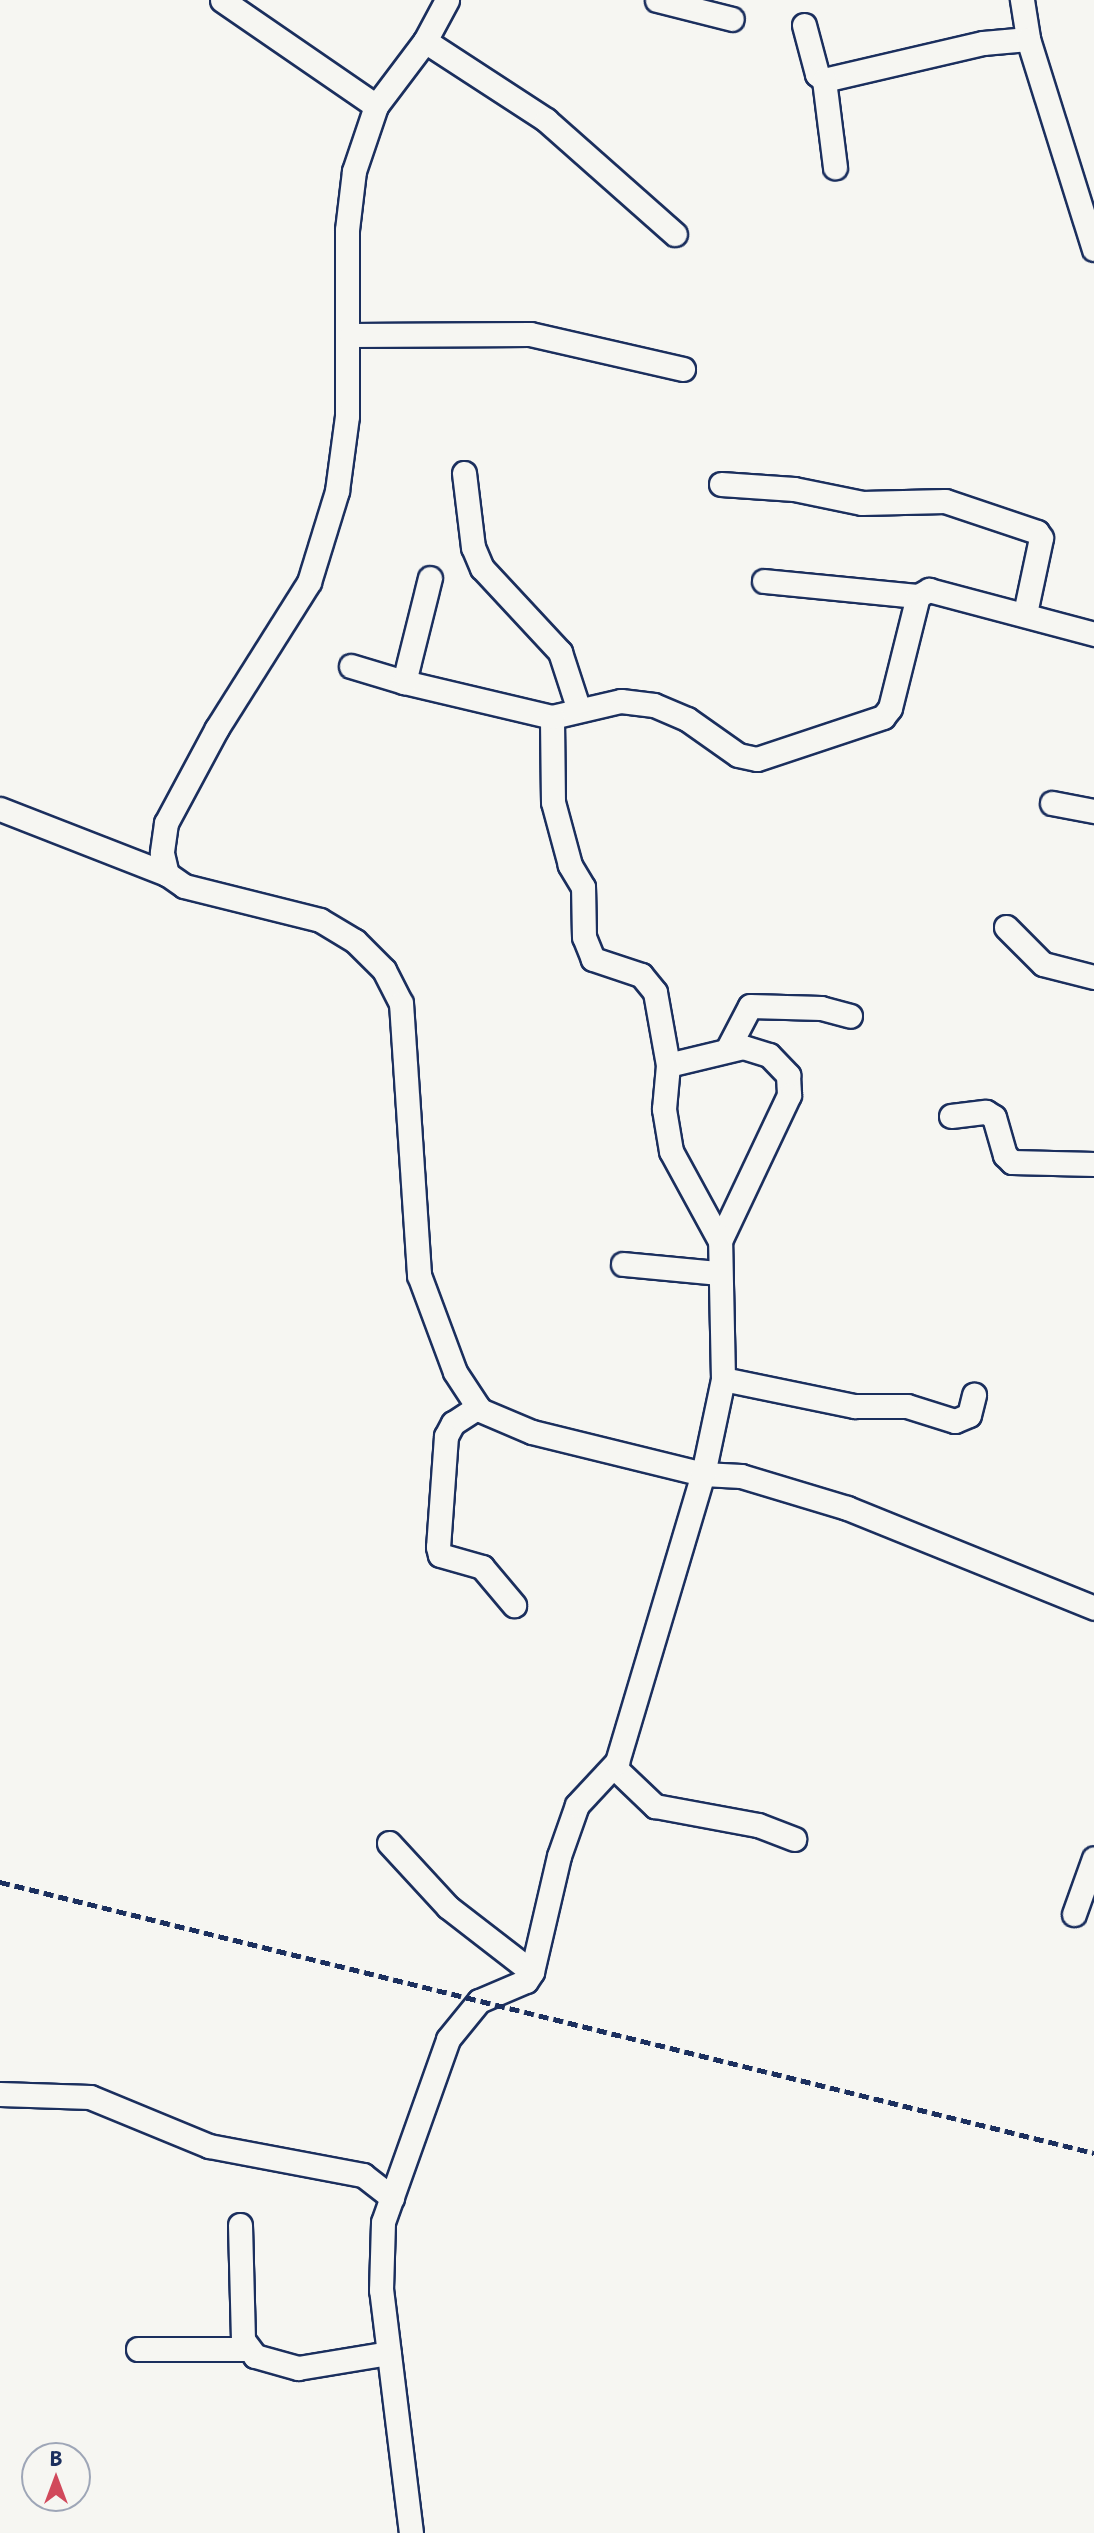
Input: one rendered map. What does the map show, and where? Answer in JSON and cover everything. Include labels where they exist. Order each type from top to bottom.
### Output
[{"type":"street","points":[[222,0],[376,106]]},
{"type":"street","points":[[167,874],[162,853],[166,823],[217,728],[309,582],[337,491],[351,335],[347,230],[354,171],[376,106],[425,41],[447,0]]},
{"type":"street","points":[[657,0],[732,19]]},
{"type":"street","points":[[1022,0],[1028,39],[1094,249]]},
{"type":"street","points":[[804,25],[817,74],[824,80],[835,167]]},
{"type":"street","points":[[824,80],[983,44],[1028,39]]},
{"type":"street","points":[[425,41],[546,120],[675,234]]},
{"type":"street","points":[[351,335],[530,334],[682,369]]},
{"type":"street","points":[[464,473],[473,547],[482,568],[560,652],[579,710]]},
{"type":"street","points":[[721,485],[794,489],[862,503],[945,501],[1037,532],[1041,538],[1025,613]]},
{"type":"street","points":[[404,682],[430,578]]},
{"type":"street","points":[[764,581],[918,596],[945,590],[1094,634]]},
{"type":"street","points":[[351,666],[404,682],[552,716],[621,701],[654,705],[687,719],[738,755],[780,755],[883,716],[890,708],[918,596]]},
{"type":"street","points":[[552,716],[553,802],[570,865],[583,887],[584,937],[593,959],[640,975],[655,992],[668,1065],[664,1109],[671,1151],[720,1241]]},
{"type":"street","points":[[1052,803],[1094,811]]},
{"type":"street","points":[[0,809],[167,874],[184,886],[320,920],[355,941],[384,970],[401,1003],[419,1275],[455,1372],[478,1407],[506,1424],[703,1474],[741,1476],[847,1508],[1094,1608]]},
{"type":"street","points":[[1006,927],[1021,948],[1043,964],[1094,977]]},
{"type":"street","points":[[728,1048],[750,1006],[821,1008],[850,1016]]},
{"type":"street","points":[[411,2533],[389,2353],[381,2250],[392,2198],[453,2030],[479,2001],[526,1981],[532,1972],[559,1857],[578,1805],[614,1767],[703,1474],[723,1379],[720,1241],[790,1086],[781,1064],[769,1055],[728,1048],[668,1065]]},
{"type":"street","points":[[951,1116],[986,1112],[994,1117],[1012,1162],[1094,1164]]},
{"type":"street","points":[[623,1264],[719,1273]]},
{"type":"street","points":[[723,1379],[855,1406],[907,1406],[956,1421],[969,1415],[974,1395]]},
{"type":"street","points":[[478,1407],[453,1423],[446,1436],[438,1547],[440,1555],[482,1567],[514,1605]]},
{"type":"street","points":[[614,1767],[655,1806],[758,1825],[794,1839]]},
{"type":"street","points":[[389,1843],[448,1908],[532,1972]]},
{"type":"street","points":[[1074,1914],[1094,1858]]},
{"type":"street","points":[[0,2094],[90,2097],[209,2146],[363,2175],[392,2198]]},
{"type":"street","points":[[240,2225],[247,2349]]},
{"type":"street","points":[[138,2349],[247,2349],[263,2362],[298,2368],[389,2353]]},
{"type":"railway","points":[[0,1882],[1094,2153]]}]
